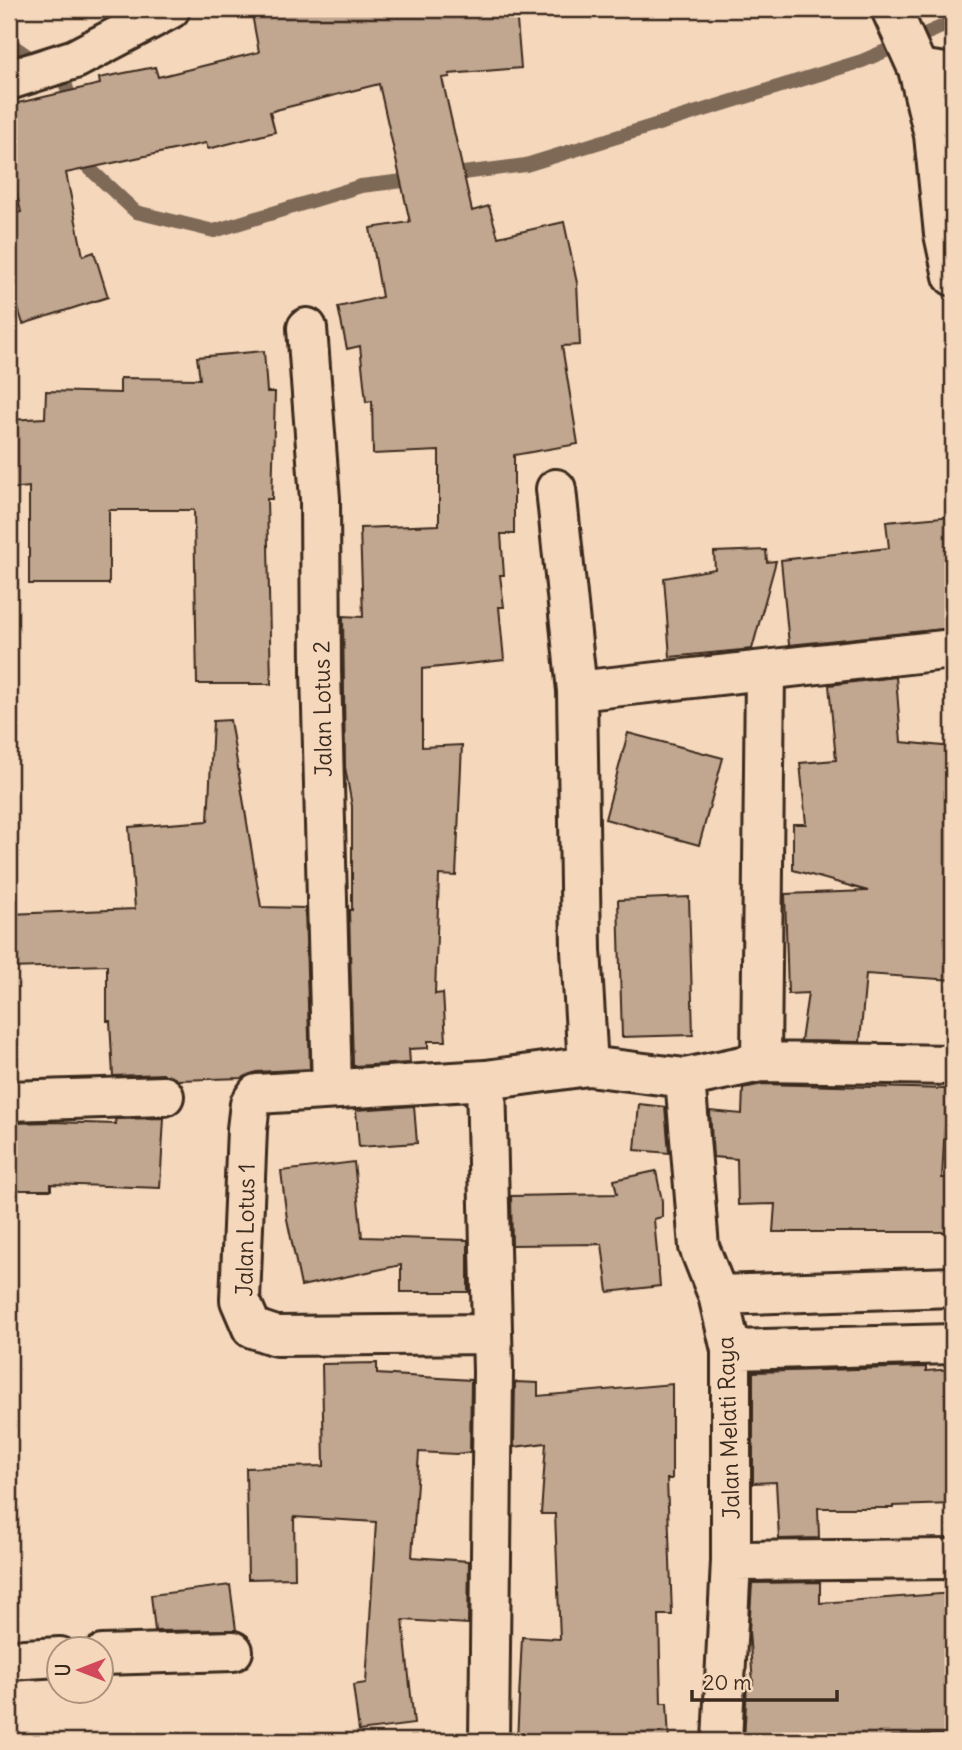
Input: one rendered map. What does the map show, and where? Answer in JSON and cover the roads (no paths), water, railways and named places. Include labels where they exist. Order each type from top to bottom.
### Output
[{"type":"street","points":[[16,77],[75,59],[170,9]]},
{"type":"street","points":[[892,12],[927,65],[944,234],[953,276]]},
{"type":"street","name":"Jalan Lotus 2","points":[[307,328],[320,499],[321,671],[332,1089]]},
{"type":"street","points":[[556,489],[576,691],[581,950],[588,1066]]},
{"type":"street","points":[[576,691],[953,649]]},
{"type":"street","points":[[761,1062],[765,672]]},
{"type":"street","points":[[332,1089],[486,1080],[588,1066],[685,1078],[761,1062],[953,1065]]},
{"type":"street","name":"Jalan Melati Raya","points":[[685,1078],[699,1247],[718,1295],[731,1350],[732,1561],[722,1741]]},
{"type":"street","points":[[486,1080],[492,1334],[489,1741]]},
{"type":"street","name":"Jalan Lotus 1","points":[[332,1089],[257,1094],[250,1104],[240,1300],[252,1328],[276,1336],[492,1334]]},
{"type":"street","points":[[9,1101],[164,1096]]},
{"type":"street","points":[[718,1295],[953,1287]]},
{"type":"street","points":[[731,1350],[953,1344]]},
{"type":"street","points":[[732,1561],[953,1559]]},
{"type":"street","points":[[116,1655],[233,1651]]},
{"type":"street","points":[[9,1660],[46,1658]]},
{"type":"waterway","points":[[447,175],[526,165],[862,61],[953,22]]},
{"type":"waterway","points":[[9,43],[65,82],[72,107]]},
{"type":"waterway","points":[[85,150],[90,169],[136,212],[214,231],[361,186],[420,179]]}]
